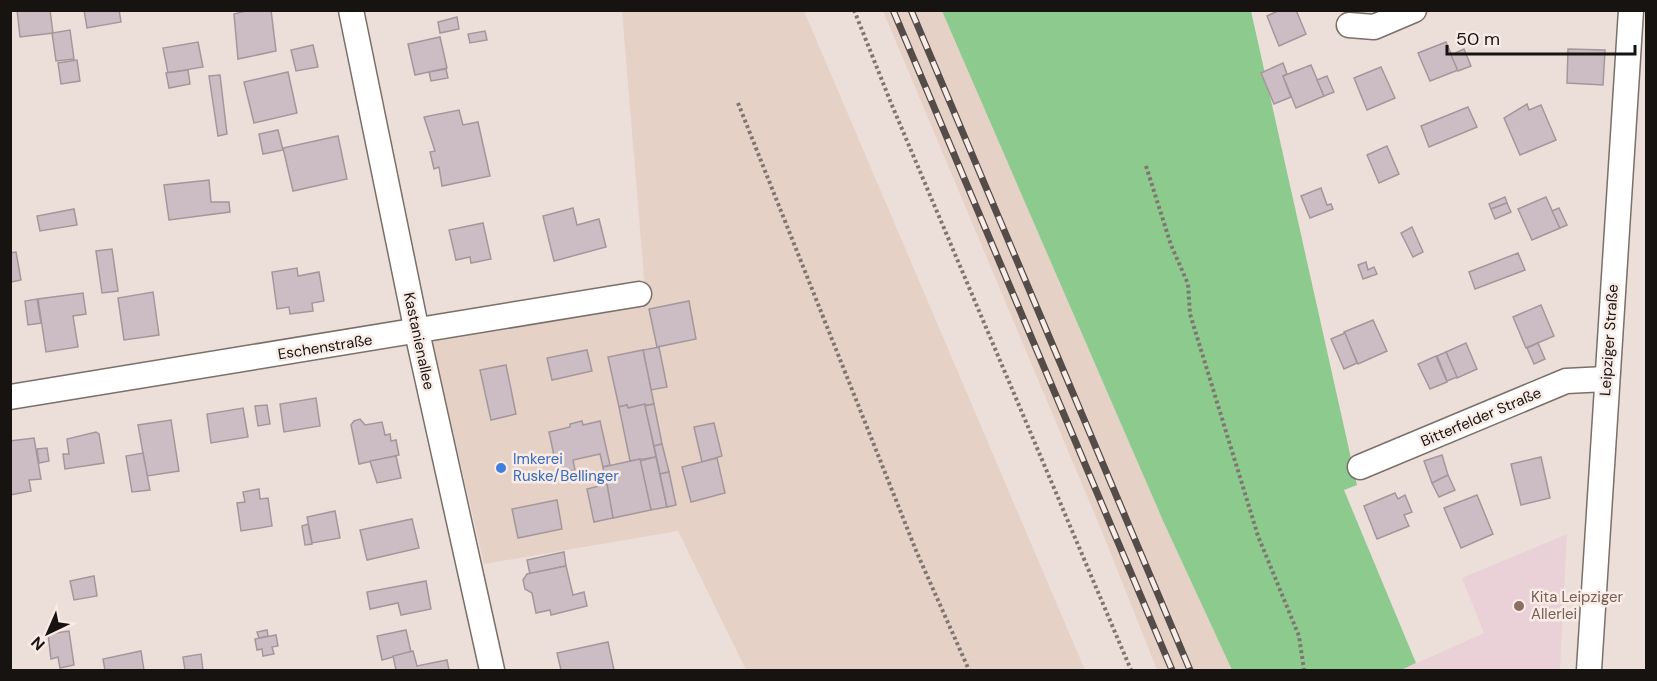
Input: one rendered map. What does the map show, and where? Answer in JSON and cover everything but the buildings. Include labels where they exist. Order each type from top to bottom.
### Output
[{"type":"street","name":"Kastanienallee","points":[[351,10],[417,332],[492,670]]},
{"type":"street","points":[[1349,25],[1374,27],[1413,10]]},
{"type":"street","name":"Leipziger Straße","points":[[1589,670],[1631,10]]},
{"type":"street","name":"Eschenstraße","points":[[10,397],[639,294]]},
{"type":"street","name":"Bitterfelder Straße","points":[[1360,467],[1566,381],[1606,379]]},
{"type":"path","points":[[854,10],[891,103],[1131,670]]},
{"type":"path","points":[[738,103],[913,542],[969,670]]},
{"type":"path","points":[[1146,166],[1171,245],[1188,285],[1190,314],[1258,536],[1299,636],[1304,670]]},
{"type":"shaded area","points":[[622,11],[804,11],[1085,670],[746,670],[678,531],[484,564],[430,333],[645,290]]},
{"type":"shaded area","points":[[883,11],[942,11],[1164,523],[1232,670],[1157,670],[1103,534]]},
{"type":"shaded area","name":"Kita Leipziger Allerlei","points":[[1567,534],[1560,670],[1401,670],[1484,633],[1462,578]]},
{"type":"green space","points":[[942,11],[1251,11],[1357,485],[1344,490],[1416,663],[1401,670],[1232,670],[1164,523]]},
{"type":"railway","points":[[893,10],[1172,670]]},
{"type":"railway","points":[[911,10],[1190,670]]},
{"type":"place","name":"Imkerei Ruske/Bellinger","points":[[501,468]]},
{"type":"place","name":"Kita Leipziger Allerlei","points":[[1519,606]]}]
